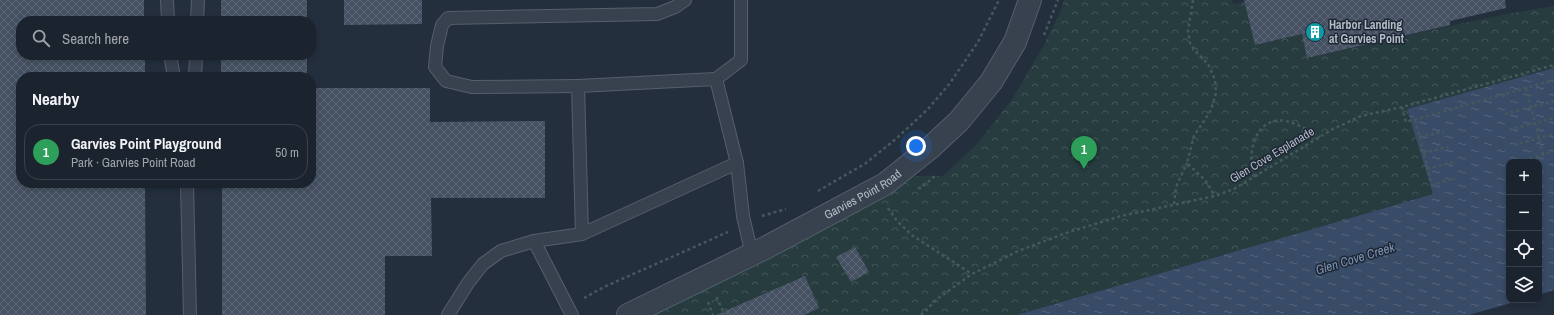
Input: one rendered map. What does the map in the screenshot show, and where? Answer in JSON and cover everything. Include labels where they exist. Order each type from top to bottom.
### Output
[{"type":"street","name":"Garvies Point Road","points":[[628,315],[752,255],[885,184],[930,148],[959,121],[991,82],[1015,42],[1030,0]]},
{"type":"lane","points":[[167,0],[168,16]]},
{"type":"lane","points":[[197,16],[198,0]]},
{"type":"lane","points":[[685,0],[675,7],[657,14],[448,18],[442,25],[437,46],[435,67],[446,81],[472,87],[578,86],[716,79],[741,60],[741,0]]},
{"type":"lane","points":[[171,60],[173,72]]},
{"type":"lane","points":[[195,72],[196,60]]},
{"type":"lane","points":[[716,79],[737,163],[745,224],[752,255]]},
{"type":"lane","points":[[578,86],[582,234]]},
{"type":"lane","points":[[448,315],[468,282],[483,264],[501,251],[534,241],[582,234],[737,163]]},
{"type":"lane","points":[[187,188],[190,315]]},
{"type":"lane","points":[[534,241],[570,311]]},
{"type":"path","points":[[818,192],[866,163],[897,138],[928,109],[950,83],[978,42],[999,0]]},
{"type":"path","points":[[1174,204],[1176,186],[1187,163],[1194,136],[1212,110],[1216,93],[1215,80],[1208,64],[1195,51],[1190,43],[1188,31],[1193,0]]},
{"type":"path","name":"Glen Cove Esplanade","points":[[921,315],[937,299],[972,274],[1018,251],[1069,232],[1121,216],[1214,196],[1234,189],[1320,137],[1360,116],[1402,107],[1554,65]]},
{"type":"path","points":[[1402,107],[1406,122],[1554,80]]},
{"type":"path","points":[[1526,88],[1543,154]]},
{"type":"path","points":[[1506,114],[1554,101]]},
{"type":"path","points":[[1509,130],[1554,118]]},
{"type":"path","points":[[1414,120],[1432,184],[1455,178]]},
{"type":"path","points":[[1255,177],[1251,160],[1253,143],[1259,131],[1270,122],[1285,121],[1303,127],[1320,137]]},
{"type":"path","points":[[1419,137],[1444,132]]},
{"type":"path","points":[[1514,145],[1554,134]]},
{"type":"path","points":[[1423,152],[1448,147]]},
{"type":"path","points":[[1527,159],[1554,151]]},
{"type":"path","points":[[1428,168],[1453,162]]},
{"type":"path","points":[[1187,163],[1205,180],[1214,196]]},
{"type":"path","points":[[885,204],[897,221],[913,236],[972,274]]},
{"type":"path","points":[[570,311],[604,287],[761,216],[790,208]]},
{"type":"path","points":[[708,302],[713,315]]},
{"type":"green space","points":[[1064,0],[1232,0],[1234,4],[1245,2],[1255,45],[1302,34],[1308,58],[1461,23],[1554,6],[1554,68],[1407,109],[1433,194],[1017,315],[635,315],[910,176],[943,176],[978,143],[1013,98],[1044,45],[1062,8]]},
{"type":"water","name":"Glen Cove Creek","points":[[1554,68],[1554,290],[1542,294],[1542,159],[1506,159],[1506,303],[1511,303],[1469,315],[1017,315],[1433,194],[1407,109]]},
{"type":"building","points":[[0,0],[144,0],[144,16],[16,16],[16,60],[145,60],[145,72],[16,72],[16,188],[145,188],[146,315],[0,315]]},
{"type":"building","points":[[221,0],[307,0],[307,16],[221,16]]},
{"type":"building","points":[[344,0],[422,0],[422,24],[344,25]]},
{"type":"building","name":"Harbor Landing at Garvies Point","points":[[1244,0],[1505,0],[1506,8],[1450,21],[1450,25],[1307,58],[1302,34],[1255,45]]},
{"type":"building","points":[[221,60],[307,60],[307,72],[221,72]]},
{"type":"building","points":[[316,88],[430,88],[430,122],[545,121],[545,198],[431,198],[432,256],[385,256],[385,315],[222,315],[222,188],[316,188]]},
{"type":"building","points":[[855,247],[869,272],[851,282],[836,257]]},
{"type":"building","points":[[805,276],[819,308],[804,315],[716,315]]},
{"type":"place","name":"Harbor Landing at Garvies Point","points":[[1315,32]]},
{"type":"place","name":"Garvies Point Playground","points":[[1084,169]]}]
